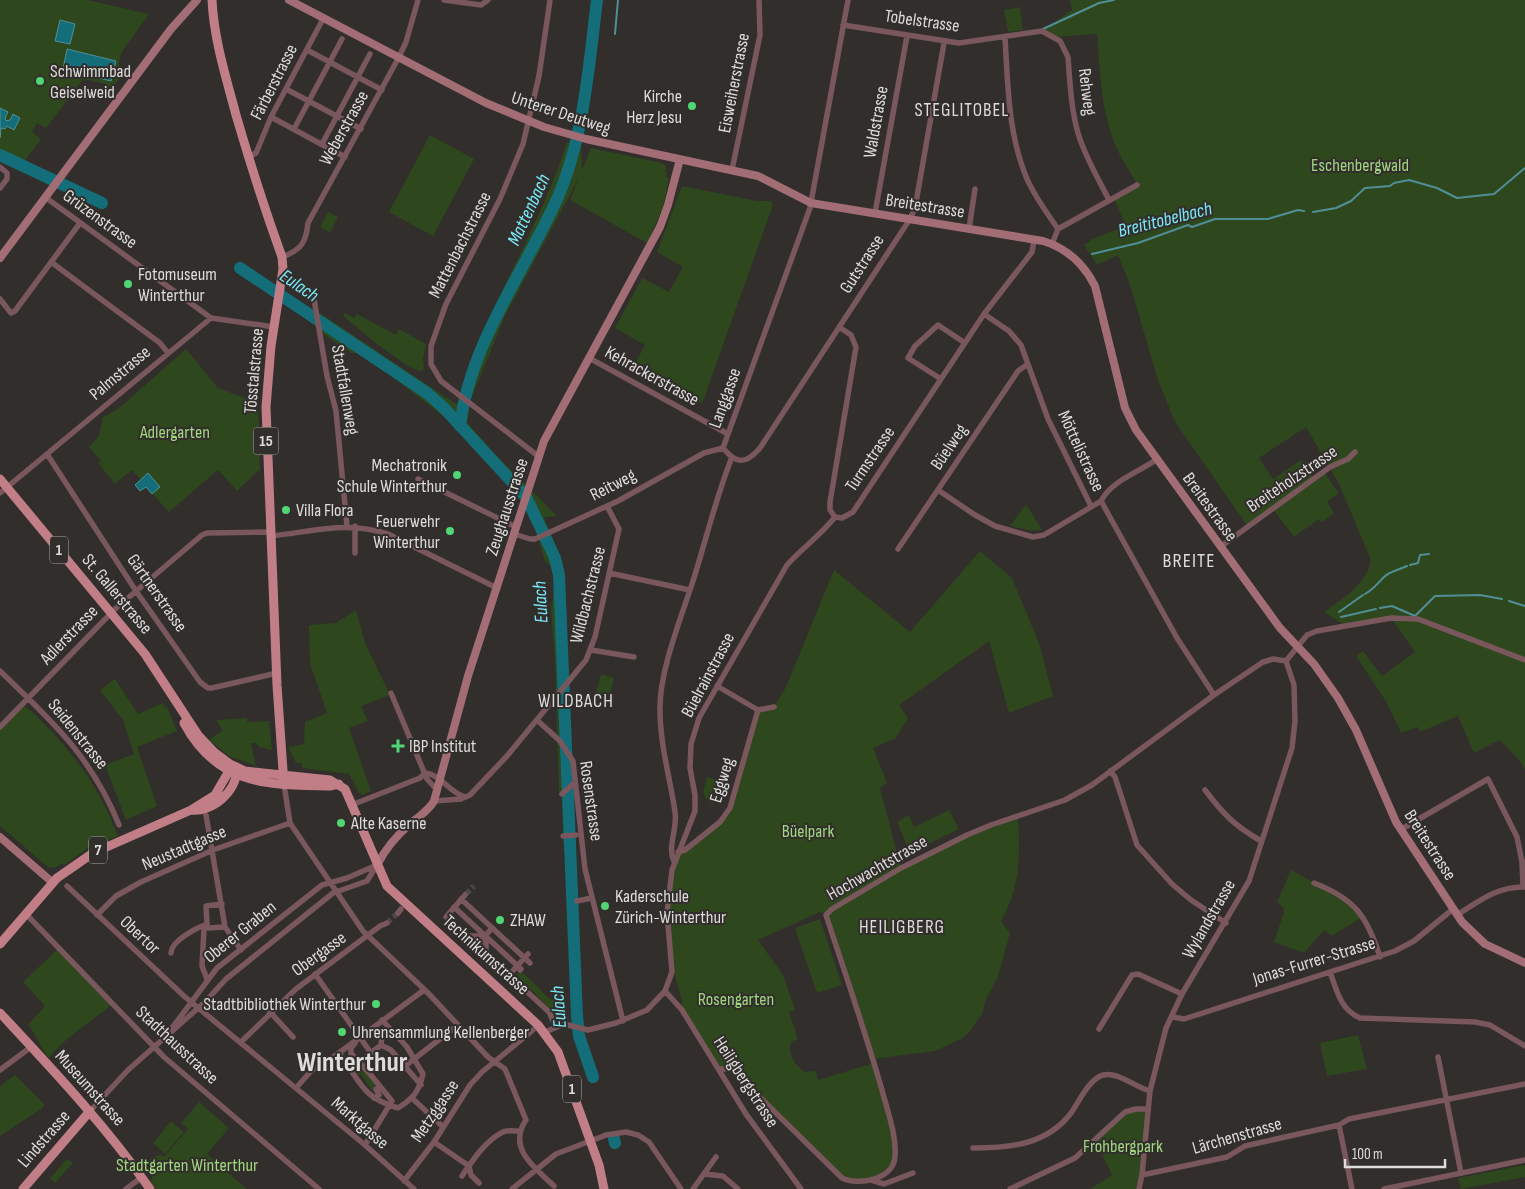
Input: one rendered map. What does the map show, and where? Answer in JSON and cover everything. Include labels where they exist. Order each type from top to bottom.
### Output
[{"type":"main road","points":[[0,258],[171,29],[197,0]]},
{"type":"main road","name":"Tösstalstrasse","points":[[212,0],[217,42],[248,157],[282,257],[283,279],[274,327],[266,407],[270,534],[284,784]]},
{"type":"main road","name":"Unterer Deutweg","points":[[290,0],[486,103],[529,122],[586,140],[732,170],[766,179],[811,203]]},
{"type":"main road","name":"Zeughausstrasse","points":[[376,864],[398,836],[430,808],[434,801],[468,676],[538,456],[544,441],[660,227],[680,160]]},
{"type":"main road","name":"Breitestrasse","points":[[811,203],[1052,244],[1065,250],[1085,269],[1095,286],[1125,408],[1136,430],[1280,628],[1314,664],[1349,716],[1400,830],[1455,912],[1479,940],[1525,963]]},
{"type":"main road","name":"St. Gallerstrasse","points":[[0,479],[3,490],[145,654],[206,744],[234,771]]},
{"type":"main road","name":"1","points":[[234,771],[258,782],[284,784]]},
{"type":"main road","name":"7","points":[[0,944],[52,882],[93,853],[191,810],[199,812],[218,803],[234,771]]},
{"type":"main road","name":"Technikumstrasse","points":[[284,784],[331,786],[339,784],[348,792],[383,881],[392,892],[545,1032],[558,1052],[587,1143],[600,1165],[604,1189]]},
{"type":"main road","points":[[0,837],[52,882]]},
{"type":"main road","name":"Museumstrasse","points":[[0,1014],[90,1111],[150,1189]]},
{"type":"main road","name":"Lindstrasse","points":[[23,1189],[90,1111]]},
{"type":"street","name":"Weberstrasse","points":[[282,257],[300,249],[306,237],[308,223],[346,157],[399,57],[406,42],[418,0]]},
{"type":"street","points":[[444,0],[480,5],[488,0]]},
{"type":"street","name":"Mattenbachstrasse","points":[[538,456],[434,374],[431,364],[431,346],[446,304],[516,163],[529,122],[539,76],[550,0]]},
{"type":"street","name":"Eisweiherstrasse","points":[[732,170],[760,35],[759,0]]},
{"type":"street","name":"Langgasse","points":[[732,457],[723,448],[800,240],[811,203],[848,0]]},
{"type":"street","name":"Färberstrasse","points":[[248,157],[256,153],[271,118],[324,17]]},
{"type":"street","name":"Tobelstrasse","points":[[843,25],[944,43],[1005,38]]},
{"type":"street","name":"Rehweg","points":[[1005,38],[1042,31],[1056,37],[1065,48],[1078,134],[1109,200]]},
{"type":"street","name":"Waldstrasse","points":[[875,213],[907,36]]},
{"type":"street","points":[[1005,38],[1010,113],[1018,154],[1028,180],[1058,229]]},
{"type":"street","points":[[294,129],[342,39]]},
{"type":"street","name":"Gutstrasse","points":[[732,457],[740,461],[748,460],[760,448],[910,219],[915,208],[944,43]]},
{"type":"street","points":[[307,50],[382,90]]},
{"type":"street","points":[[322,144],[370,54]]},
{"type":"street","points":[[286,89],[361,129]]},
{"type":"street","points":[[271,118],[346,157]]},
{"type":"street","points":[[0,167],[7,173],[7,178],[0,188]]},
{"type":"street","points":[[1052,244],[1058,229],[1137,184]]},
{"type":"street","points":[[969,229],[975,189]]},
{"type":"street","name":"Grüzenstrasse","points":[[45,197],[211,318]]},
{"type":"street","points":[[0,299],[11,313],[15,311],[80,223]]},
{"type":"street","name":"Turmstrasse","points":[[839,327],[851,335],[856,347],[830,502],[830,510],[835,517],[842,518],[853,512],[984,314],[1032,252],[1034,240]]},
{"type":"street","points":[[51,262],[160,342],[168,353]]},
{"type":"street","name":"Stadtfallenweg","points":[[283,279],[313,293],[336,411],[347,526]]},
{"type":"street","name":"Möttelistrasse","points":[[984,314],[1016,338],[1028,364],[1048,419],[1091,506],[1101,501],[1177,638],[1214,695]]},
{"type":"street","points":[[211,318],[274,327]]},
{"type":"street","name":"Palmstrasse","points":[[3,490],[211,318]]},
{"type":"street","points":[[941,379],[908,358],[915,346],[938,325],[965,343]]},
{"type":"street","name":"Kehrackerstrasse","points":[[589,358],[728,434]]},
{"type":"street","name":"Büelweg","points":[[898,549],[1018,371],[1028,364]]},
{"type":"street","name":"Reitweg","points":[[418,479],[530,539],[607,506],[704,453],[723,448]]},
{"type":"street","name":"Breiteholzstrasse","points":[[1220,547],[1330,467],[1348,459],[1355,452]]},
{"type":"street","name":"Gärtnerstrasse","points":[[47,454],[136,591],[204,685],[208,688],[219,687],[277,673]]},
{"type":"street","points":[[674,863],[670,851],[675,830],[675,814],[664,755],[660,709],[662,685],[732,457]]},
{"type":"street","points":[[1101,501],[1121,481],[1157,459]]},
{"type":"street","points":[[938,490],[995,526],[1033,537],[1044,535],[1087,511],[1091,506]]},
{"type":"street","name":"Wildbachstrasse","points":[[467,797],[488,778],[538,721],[569,683],[591,650],[619,529],[607,506]]},
{"type":"street","name":"Büelrainstrasse","points":[[665,991],[672,972],[667,912],[674,863],[695,811],[695,795],[690,768],[692,744],[699,718],[787,565],[835,517]]},
{"type":"street","points":[[355,526],[355,553]]},
{"type":"street","name":"Adlerstrasse","points":[[0,727],[111,613],[207,533],[270,534],[355,526],[388,534],[497,588]]},
{"type":"street","points":[[609,573],[690,590]]},
{"type":"street","points":[[1286,661],[1307,635],[1317,631],[1401,618],[1418,619],[1525,660]]},
{"type":"street","points":[[591,650],[634,657]]},
{"type":"street","name":"Hochwachtstrasse","points":[[871,1180],[893,1165],[895,1151],[874,1063],[826,915],[832,909],[901,868],[991,825],[1065,800],[1092,785],[1214,695],[1263,662],[1273,659],[1286,661]]},
{"type":"street","name":"Wylandstrasse","points":[[1138,1189],[1142,1175],[1150,1091],[1160,1047],[1182,994],[1249,880],[1292,748],[1295,721],[1294,685],[1286,661]]},
{"type":"street","name":"Seidenstrasse","points":[[0,671],[56,725],[78,752],[105,794],[119,825]]},
{"type":"street","points":[[717,686],[758,710],[774,707]]},
{"type":"street","points":[[391,693],[427,779],[437,790]]},
{"type":"street","name":"Eggweg","points":[[678,852],[685,850],[720,822],[730,808],[758,710]]},
{"type":"street","name":"Rosenstrasse","points":[[538,721],[560,741],[572,759],[585,868],[623,1021]]},
{"type":"street","points":[[1110,771],[1115,778],[1137,845],[1184,894],[1226,922]]},
{"type":"street","points":[[425,773],[433,774],[448,788],[467,797]]},
{"type":"street","points":[[354,804],[420,778],[425,773]]},
{"type":"street","points":[[1400,830],[1488,779],[1516,837],[1524,862],[1524,886]]},
{"type":"street","name":"Tösstalstrasse","points":[[284,784],[290,823],[364,931],[488,1056],[505,1069],[526,1120],[519,1131]]},
{"type":"street","points":[[562,794],[572,785]]},
{"type":"street","points":[[444,800],[451,796],[448,788]]},
{"type":"street","points":[[1205,790],[1220,812],[1235,825],[1261,841]]},
{"type":"street","points":[[434,801],[467,797]]},
{"type":"street","points":[[206,815],[225,927],[240,950]]},
{"type":"street","name":"Neustadtgasse","points":[[97,915],[116,896],[126,890],[213,850],[290,823]]},
{"type":"street","points":[[563,836],[576,835]]},
{"type":"street","points":[[162,1042],[195,1004],[333,893],[339,893],[367,881],[376,864]]},
{"type":"street","name":"Oberer Graben","points":[[162,1042],[195,1004],[207,979],[240,950],[322,885],[330,884],[376,864]]},
{"type":"street","points":[[1314,883],[1338,892],[1350,903],[1371,930],[1380,957]]},
{"type":"street","name":"Obertor","points":[[67,886],[195,1004]]},
{"type":"street","name":"Jonas-Furrer-Strasse","points":[[1173,1017],[1184,1019],[1380,957],[1406,946],[1455,912],[1493,893],[1507,888],[1524,886]]},
{"type":"street","points":[[444,918],[463,897],[492,928],[528,958],[509,975],[549,1012],[553,1021]]},
{"type":"street","points":[[577,901],[592,898]]},
{"type":"street","points":[[222,904],[206,906],[207,928],[225,927]]},
{"type":"street","points":[[454,907],[519,968]]},
{"type":"street","name":"Stadthausstrasse","points":[[25,913],[155,1048],[319,1189]]},
{"type":"street","name":"Obergasse","points":[[241,1042],[270,1012],[315,974],[387,923]]},
{"type":"street","points":[[171,953],[170,951],[191,930],[207,924]]},
{"type":"street","points":[[207,924],[204,929],[202,966],[207,979]]},
{"type":"street","points":[[474,949],[492,928]]},
{"type":"street","points":[[460,936],[486,936]]},
{"type":"street","points":[[486,936],[486,956]]},
{"type":"street","points":[[1330,972],[1341,1002],[1346,1010],[1360,1018],[1475,1022],[1490,1025],[1525,1046]]},
{"type":"street","points":[[315,974],[359,1037],[369,1055],[370,1074]]},
{"type":"street","points":[[1099,1029],[1132,975],[1138,974],[1182,994]]},
{"type":"street","points":[[296,1088],[312,1070],[339,1053],[424,990]]},
{"type":"street","points":[[545,1032],[550,1028],[564,1024],[595,1030],[623,1021],[647,1010],[665,991]]},
{"type":"street","name":"Heiligbergstrasse","points":[[665,991],[682,1010],[746,1114],[801,1189]]},
{"type":"street","name":"Marktgasse","points":[[195,1004],[365,1145],[405,1185],[414,1189]]},
{"type":"street","points":[[270,1012],[293,1037]]},
{"type":"street","points":[[339,1053],[351,1068],[365,1092],[374,1098],[398,1108],[413,1099],[421,1085],[423,1074],[415,1058],[382,1020]]},
{"type":"street","points":[[405,1066],[458,1024]]},
{"type":"street","points":[[374,1026],[382,1036]]},
{"type":"street","points":[[339,1053],[369,1055],[381,1045],[382,1036],[390,1029]]},
{"type":"street","name":"Metzggasse","points":[[405,1185],[470,1085],[533,1030]]},
{"type":"street","points":[[351,1068],[351,1048],[359,1037]]},
{"type":"street","name":"Lindstrasse","points":[[90,1111],[128,1070],[162,1042]]},
{"type":"street","points":[[381,1045],[391,1050],[421,1085]]},
{"type":"street","points":[[0,1070],[31,1047]]},
{"type":"street","points":[[351,1053],[370,1074],[378,1088],[392,1101],[365,1145]]},
{"type":"street","points":[[1438,1057],[1461,1174]]},
{"type":"street","points":[[719,1069],[732,1069],[842,1178],[854,1182],[871,1180],[884,1184],[912,1173]]},
{"type":"street","points":[[973,1148],[1010,1148],[1047,1134],[1070,1115],[1094,1080],[1102,1075],[1111,1075],[1150,1091]]},
{"type":"street","name":"Lärchenstrasse","points":[[1142,1175],[1227,1157],[1244,1146],[1339,1125],[1349,1119],[1525,1084]]},
{"type":"street","points":[[374,1098],[379,1095],[378,1088]]},
{"type":"street","points":[[413,1099],[442,1126]]},
{"type":"street","points":[[1010,1189],[1075,1158],[1125,1112],[1136,1108],[1148,1109]]},
{"type":"street","points":[[1339,1125],[1352,1189]]},
{"type":"street","points":[[462,1176],[480,1152],[504,1131],[519,1131],[520,1146],[528,1160],[554,1186]]},
{"type":"street","points":[[512,1189],[556,1154],[619,1132],[630,1132],[641,1136],[651,1145],[681,1189]]},
{"type":"street","points":[[434,1142],[469,1166],[479,1183]]},
{"type":"street","points":[[693,1189],[716,1157]]},
{"type":"street","points":[[1384,1189],[1525,1160]]},
{"type":"street","points":[[704,1174],[723,1176],[738,1189]]},
{"type":"street","points":[[126,1189],[142,1177]]},
{"type":"green space","name":"Schwimmbad Geiselweid","points":[[0,0],[87,0],[149,14],[121,53],[119,65],[126,70],[110,91],[105,90],[106,84],[83,79],[46,128],[37,123],[32,132],[41,139],[24,162],[0,151]]},
{"type":"green space","name":"Eschenbergwald","points":[[1070,0],[1525,0],[1525,770],[1519,760],[1500,740],[1474,753],[1458,716],[1420,732],[1418,727],[1401,733],[1387,703],[1356,656],[1363,651],[1382,676],[1415,652],[1391,618],[1344,625],[1324,612],[1359,584],[1371,560],[1339,484],[1306,427],[1259,458],[1273,479],[1301,460],[1314,479],[1324,472],[1339,493],[1327,502],[1334,513],[1322,522],[1319,519],[1294,537],[1273,509],[1248,527],[1175,422],[1158,380],[1130,285],[1118,255],[1097,265],[1084,245],[1093,239],[1126,226],[1114,198],[1137,184],[1118,151],[1108,123],[1102,93],[1097,34],[1056,37],[1042,31],[1072,10]]},
{"type":"green space","points":[[1020,7],[1023,30],[1008,32],[1004,10]]},
{"type":"green space","points":[[430,135],[474,159],[433,236],[389,212]]},
{"type":"green space","points":[[567,142],[581,146],[582,172],[505,316],[471,399],[461,392],[472,360],[485,328],[543,206]]},
{"type":"green space","points":[[591,148],[662,163],[666,167],[666,177],[669,178],[663,207],[647,243],[570,200]]},
{"type":"green space","points":[[682,186],[757,201],[771,201],[773,205],[702,404],[633,367],[645,345],[615,328],[642,278],[669,292],[683,267],[657,252]]},
{"type":"green space","points":[[328,212],[338,217],[330,233],[320,227]]},
{"type":"green space","points":[[320,313],[456,404],[459,402],[469,411],[467,422],[494,453],[557,516],[544,517],[563,563],[581,1028],[575,1021],[570,907],[563,837],[562,793],[559,793],[555,660],[551,608],[556,579],[554,570],[545,561],[539,542],[540,536],[524,501],[448,420],[385,371],[358,353],[351,353],[323,334]]},
{"type":"green space","points":[[345,313],[354,318],[357,314],[396,335],[399,329],[426,344],[422,372],[409,367],[377,344],[343,316]]},
{"type":"green space","name":"Adlergarten","points":[[186,349],[218,388],[258,403],[260,469],[237,491],[218,470],[169,512],[146,487],[140,491],[135,485],[141,480],[132,470],[115,484],[98,463],[101,461],[89,447],[99,436],[103,417],[118,409]]},
{"type":"green space","points":[[1026,504],[1042,530],[1032,531],[1010,526]]},
{"type":"green space","points":[[980,551],[1012,578],[1040,646],[1053,696],[1009,713],[989,641],[899,705],[908,718],[896,738],[873,748],[887,783],[880,788],[901,868],[967,835],[1018,816],[1019,857],[1016,883],[1008,908],[1001,921],[1010,933],[998,977],[985,1001],[983,1012],[963,1038],[935,1051],[873,1059],[826,915],[820,912],[758,940],[783,975],[795,1010],[789,1012],[798,1039],[791,1042],[790,1051],[798,1066],[805,1072],[816,1071],[818,1080],[874,1063],[887,1111],[895,1160],[880,1176],[848,1181],[732,1069],[719,1069],[682,1010],[682,1001],[672,965],[667,912],[678,852],[725,817],[758,710],[774,707],[786,687],[834,570],[910,632]]},
{"type":"green space","points":[[356,610],[365,643],[390,695],[361,706],[368,721],[349,728],[371,791],[362,795],[349,774],[303,768],[301,763],[296,763],[288,747],[304,744],[305,722],[327,713],[310,664],[309,625],[336,623]]},
{"type":"green space","points":[[601,674],[614,678],[608,701],[595,698]]},
{"type":"green space","points":[[115,679],[138,714],[163,703],[165,708],[167,707],[177,731],[137,747],[157,806],[126,820],[105,765],[134,754],[123,720],[100,690]]},
{"type":"green space","points":[[24,706],[56,736],[78,762],[96,790],[118,836],[88,848],[64,865],[62,863],[55,868],[48,867],[0,826],[0,730]]},
{"type":"green space","points":[[247,718],[247,722],[269,721],[272,750],[259,747],[256,743],[251,743],[256,766],[229,756],[209,740],[223,730],[216,720]]},
{"type":"green space","points":[[707,777],[724,782],[721,798],[713,804],[706,799],[704,793]]},
{"type":"green space","points":[[949,810],[959,829],[910,853],[897,822],[909,815],[914,827]]},
{"type":"green space","points":[[1291,870],[1314,883],[1338,892],[1362,917],[1332,936],[1324,930],[1304,953],[1274,942],[1284,912],[1283,907],[1277,902]]},
{"type":"green space","points":[[820,919],[842,985],[817,993],[795,928]]},
{"type":"green space","points":[[59,948],[111,1005],[71,1036],[49,1058],[28,1025],[45,1006],[23,982]]},
{"type":"green space","points":[[521,971],[550,999],[554,999],[556,1018],[553,1018],[547,1006],[517,975]]},
{"type":"green space","points":[[1358,1035],[1367,1069],[1327,1076],[1320,1043]]},
{"type":"green space","points":[[356,1061],[376,1085],[372,1089],[375,1096],[361,1074],[359,1075],[352,1069]]},
{"type":"green space","points":[[15,1075],[44,1104],[44,1107],[0,1136],[0,1086]]},
{"type":"green space","name":"Stadtgarten Winterthur","points":[[199,1102],[229,1128],[207,1154],[247,1189],[156,1189],[150,1181],[153,1178],[144,1166],[149,1164],[148,1160],[161,1154],[164,1157],[188,1129],[181,1123]]},
{"type":"green space","name":"Frohbergpark","points":[[1148,1109],[1139,1189],[1090,1189],[1112,1175],[1096,1141],[1125,1112]]},
{"type":"green space","points":[[171,1121],[184,1132],[165,1154],[153,1143]]},
{"type":"green space","points":[[67,1159],[73,1163],[55,1183],[50,1178]]},
{"type":"green space","points":[[1525,1165],[1525,1177],[1461,1189],[1458,1178]]},
{"type":"water","points":[[60,20],[75,24],[70,44],[55,41]]},
{"type":"water","points":[[67,49],[116,61],[111,81],[63,69]]},
{"type":"water","points":[[0,108],[8,112],[5,118],[6,121],[10,120],[13,114],[20,118],[14,130],[7,126],[5,129],[1,128],[0,138]]},
{"type":"water","points":[[148,473],[160,487],[152,494],[146,487],[140,491],[135,485]]},
{"type":"waterway","name":"Mattenbach","points":[[460,426],[466,395],[487,337],[500,308],[545,225],[567,174],[580,125],[597,0]]},
{"type":"waterway","points":[[615,34],[618,0]]},
{"type":"waterway","points":[[1043,29],[1099,3],[1114,0]]},
{"type":"waterway","name":"Eulach","points":[[0,155],[102,203]]},
{"type":"waterway","name":"Breititobelbach","points":[[1313,212],[1336,208],[1351,201],[1365,188],[1390,186],[1394,183],[1409,180],[1437,188],[1457,198],[1494,194],[1525,168]]},
{"type":"waterway","name":"Breititobelbach","points":[[1092,254],[1138,243],[1188,225],[1192,227],[1215,219],[1268,219],[1298,210],[1304,211]]},
{"type":"waterway","name":"Eulach","points":[[240,268],[427,393],[444,408],[526,497],[555,558],[559,575],[577,1016],[579,1036],[593,1077]]},
{"type":"waterway","points":[[1410,565],[1418,563],[1420,555],[1429,554]]},
{"type":"waterway","points":[[1365,594],[1386,575],[1407,566]]},
{"type":"waterway","points":[[1339,612],[1363,595]]},
{"type":"waterway","points":[[1380,608],[1392,606],[1415,616],[1435,596],[1480,595],[1502,599]]},
{"type":"waterway","points":[[1509,601],[1525,606]]},
{"type":"waterway","points":[[1341,617],[1376,609]]},
{"type":"waterway","name":"Eulach","points":[[614,1139],[615,1143]]},
{"type":"tunnel","points":[[466,894],[474,886]]},
{"type":"tunnel","points":[[387,923],[398,913]]},
{"type":"place","name":"Schwimmbad Geiselweid","points":[[40,81]]},
{"type":"place","name":"Kirche Herz Jesu","points":[[692,106]]},
{"type":"place","name":"Fotomuseum Winterthur","points":[[128,284]]},
{"type":"place","name":"Mechatronik Schule Winterthur","points":[[457,475]]},
{"type":"place","name":"Villa Flora","points":[[286,510]]},
{"type":"place","name":"Feuerwehr Winterthur","points":[[450,531]]},
{"type":"place","name":"IBP Institut","points":[[398,746]]},
{"type":"place","name":"Alte Kaserne","points":[[341,823]]},
{"type":"place","name":"Kaderschule Zürich-Winterthur","points":[[605,906]]},
{"type":"place","name":"ZHAW","points":[[500,920]]},
{"type":"place","name":"Stadtbibliothek Winterthur","points":[[376,1004]]},
{"type":"place","name":"Uhrensammlung Kellenberger","points":[[342,1032]]},
{"type":"district","name":"STEGLITOBEL","points":[[962,110]]},
{"type":"district","name":"BREITE","points":[[1189,561]]},
{"type":"district","name":"WILDBACH","points":[[576,701]]},
{"type":"district","name":"HEILIGBERG","points":[[902,927]]},
{"type":"district","name":"Winterthur","points":[[352,1062]]},
{"type":"park label","name":"Büelpark","points":[[808,831]]},
{"type":"park label","name":"Rosengarten","points":[[736,999]]}]
